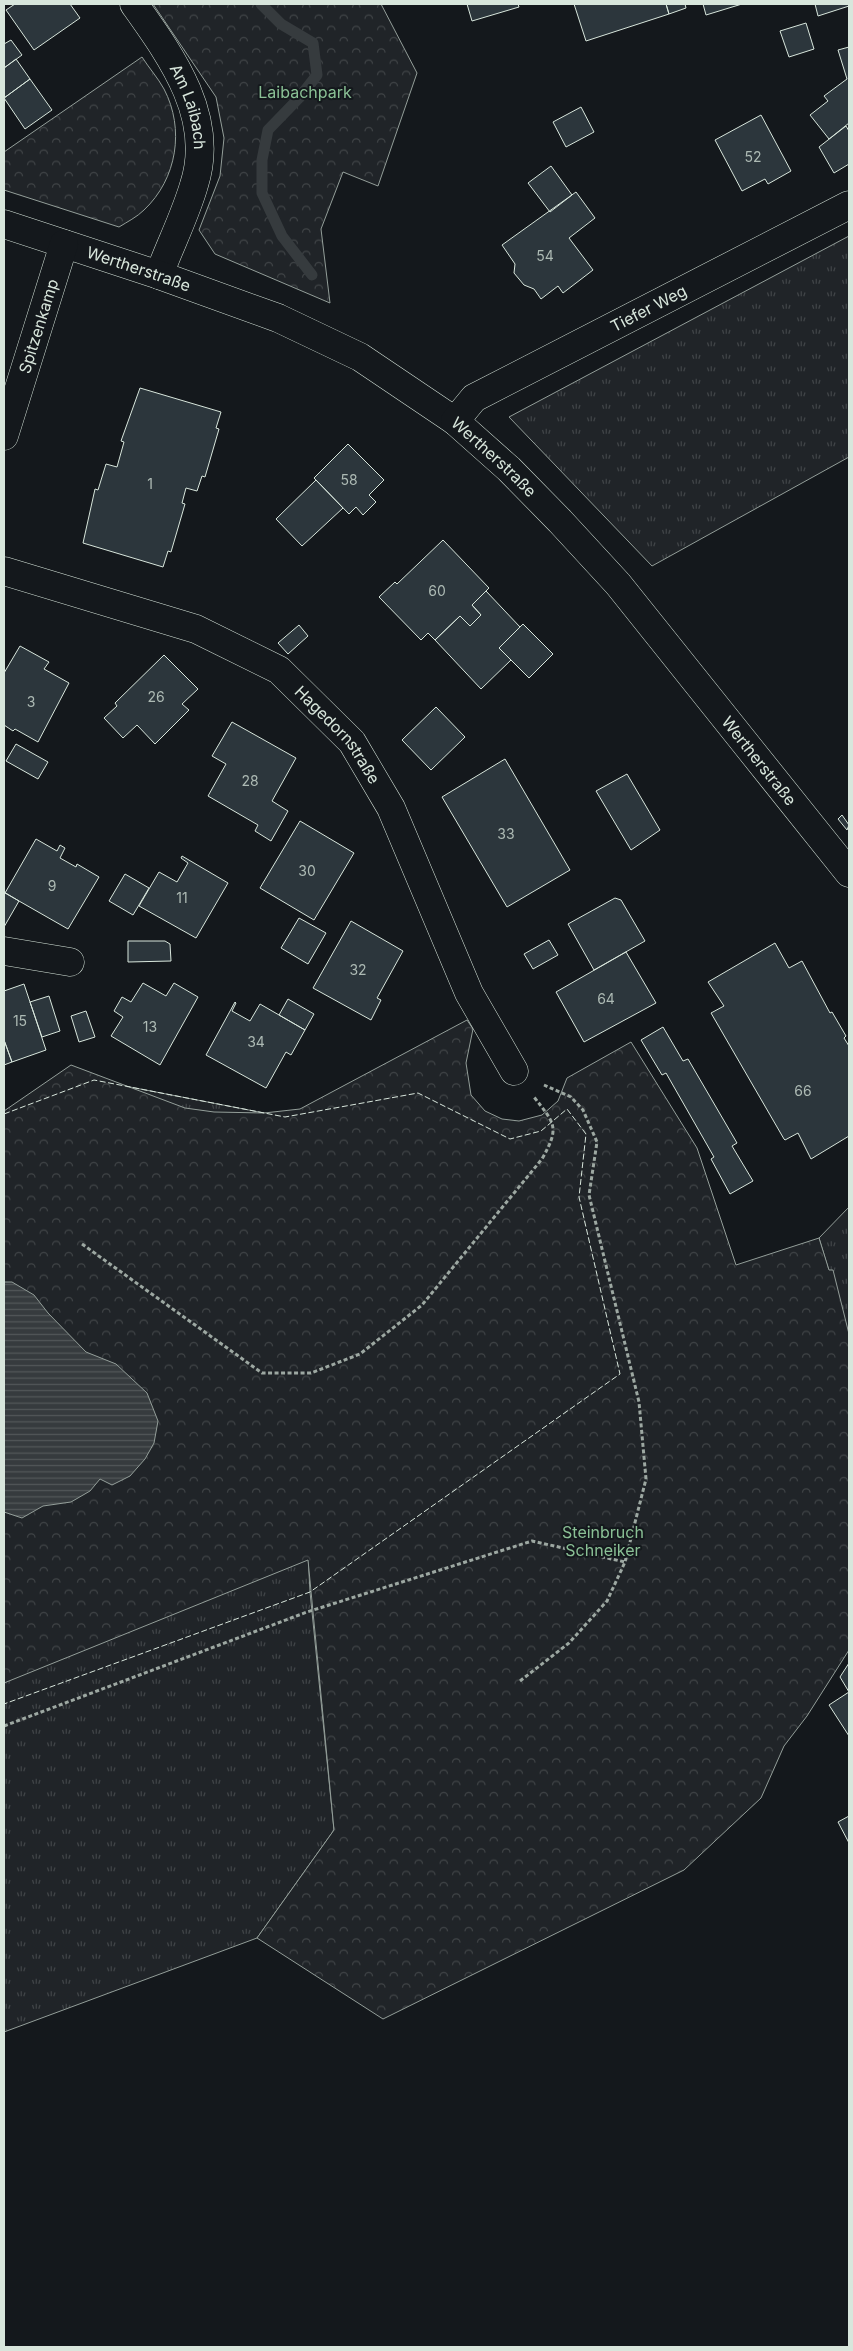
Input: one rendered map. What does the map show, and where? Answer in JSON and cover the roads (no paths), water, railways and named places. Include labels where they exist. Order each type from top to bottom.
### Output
[{"type":"street","name":"Am Laibach","points":[[134,4],[163,45],[183,79],[199,123],[200,151],[195,184],[159,275]]},
{"type":"street","name":"Tiefer Weg","points":[[455,421],[474,398],[849,205]]},
{"type":"street","name":"Wertherstraße","points":[[4,224],[159,275],[278,318],[360,357],[455,421],[509,469],[618,584],[849,873]]},
{"type":"street","name":"Spitzenkamp","points":[[4,436],[64,244]]},
{"type":"street","name":"Hagedornstraße","points":[[4,571],[196,629],[279,670],[352,742],[392,808],[469,993],[514,1071]]},
{"type":"street","points":[[4,951],[70,962]]},
{"type":"waterway","points":[[261,4],[281,24],[313,43],[317,75],[299,98],[268,130],[262,160],[262,193],[282,236],[312,275]]},
{"type":"park label","name":"Laibachpark","points":[[305,92]]},
{"type":"park label","name":"Steinbruch Schneiker","points":[[603,1541]]}]
